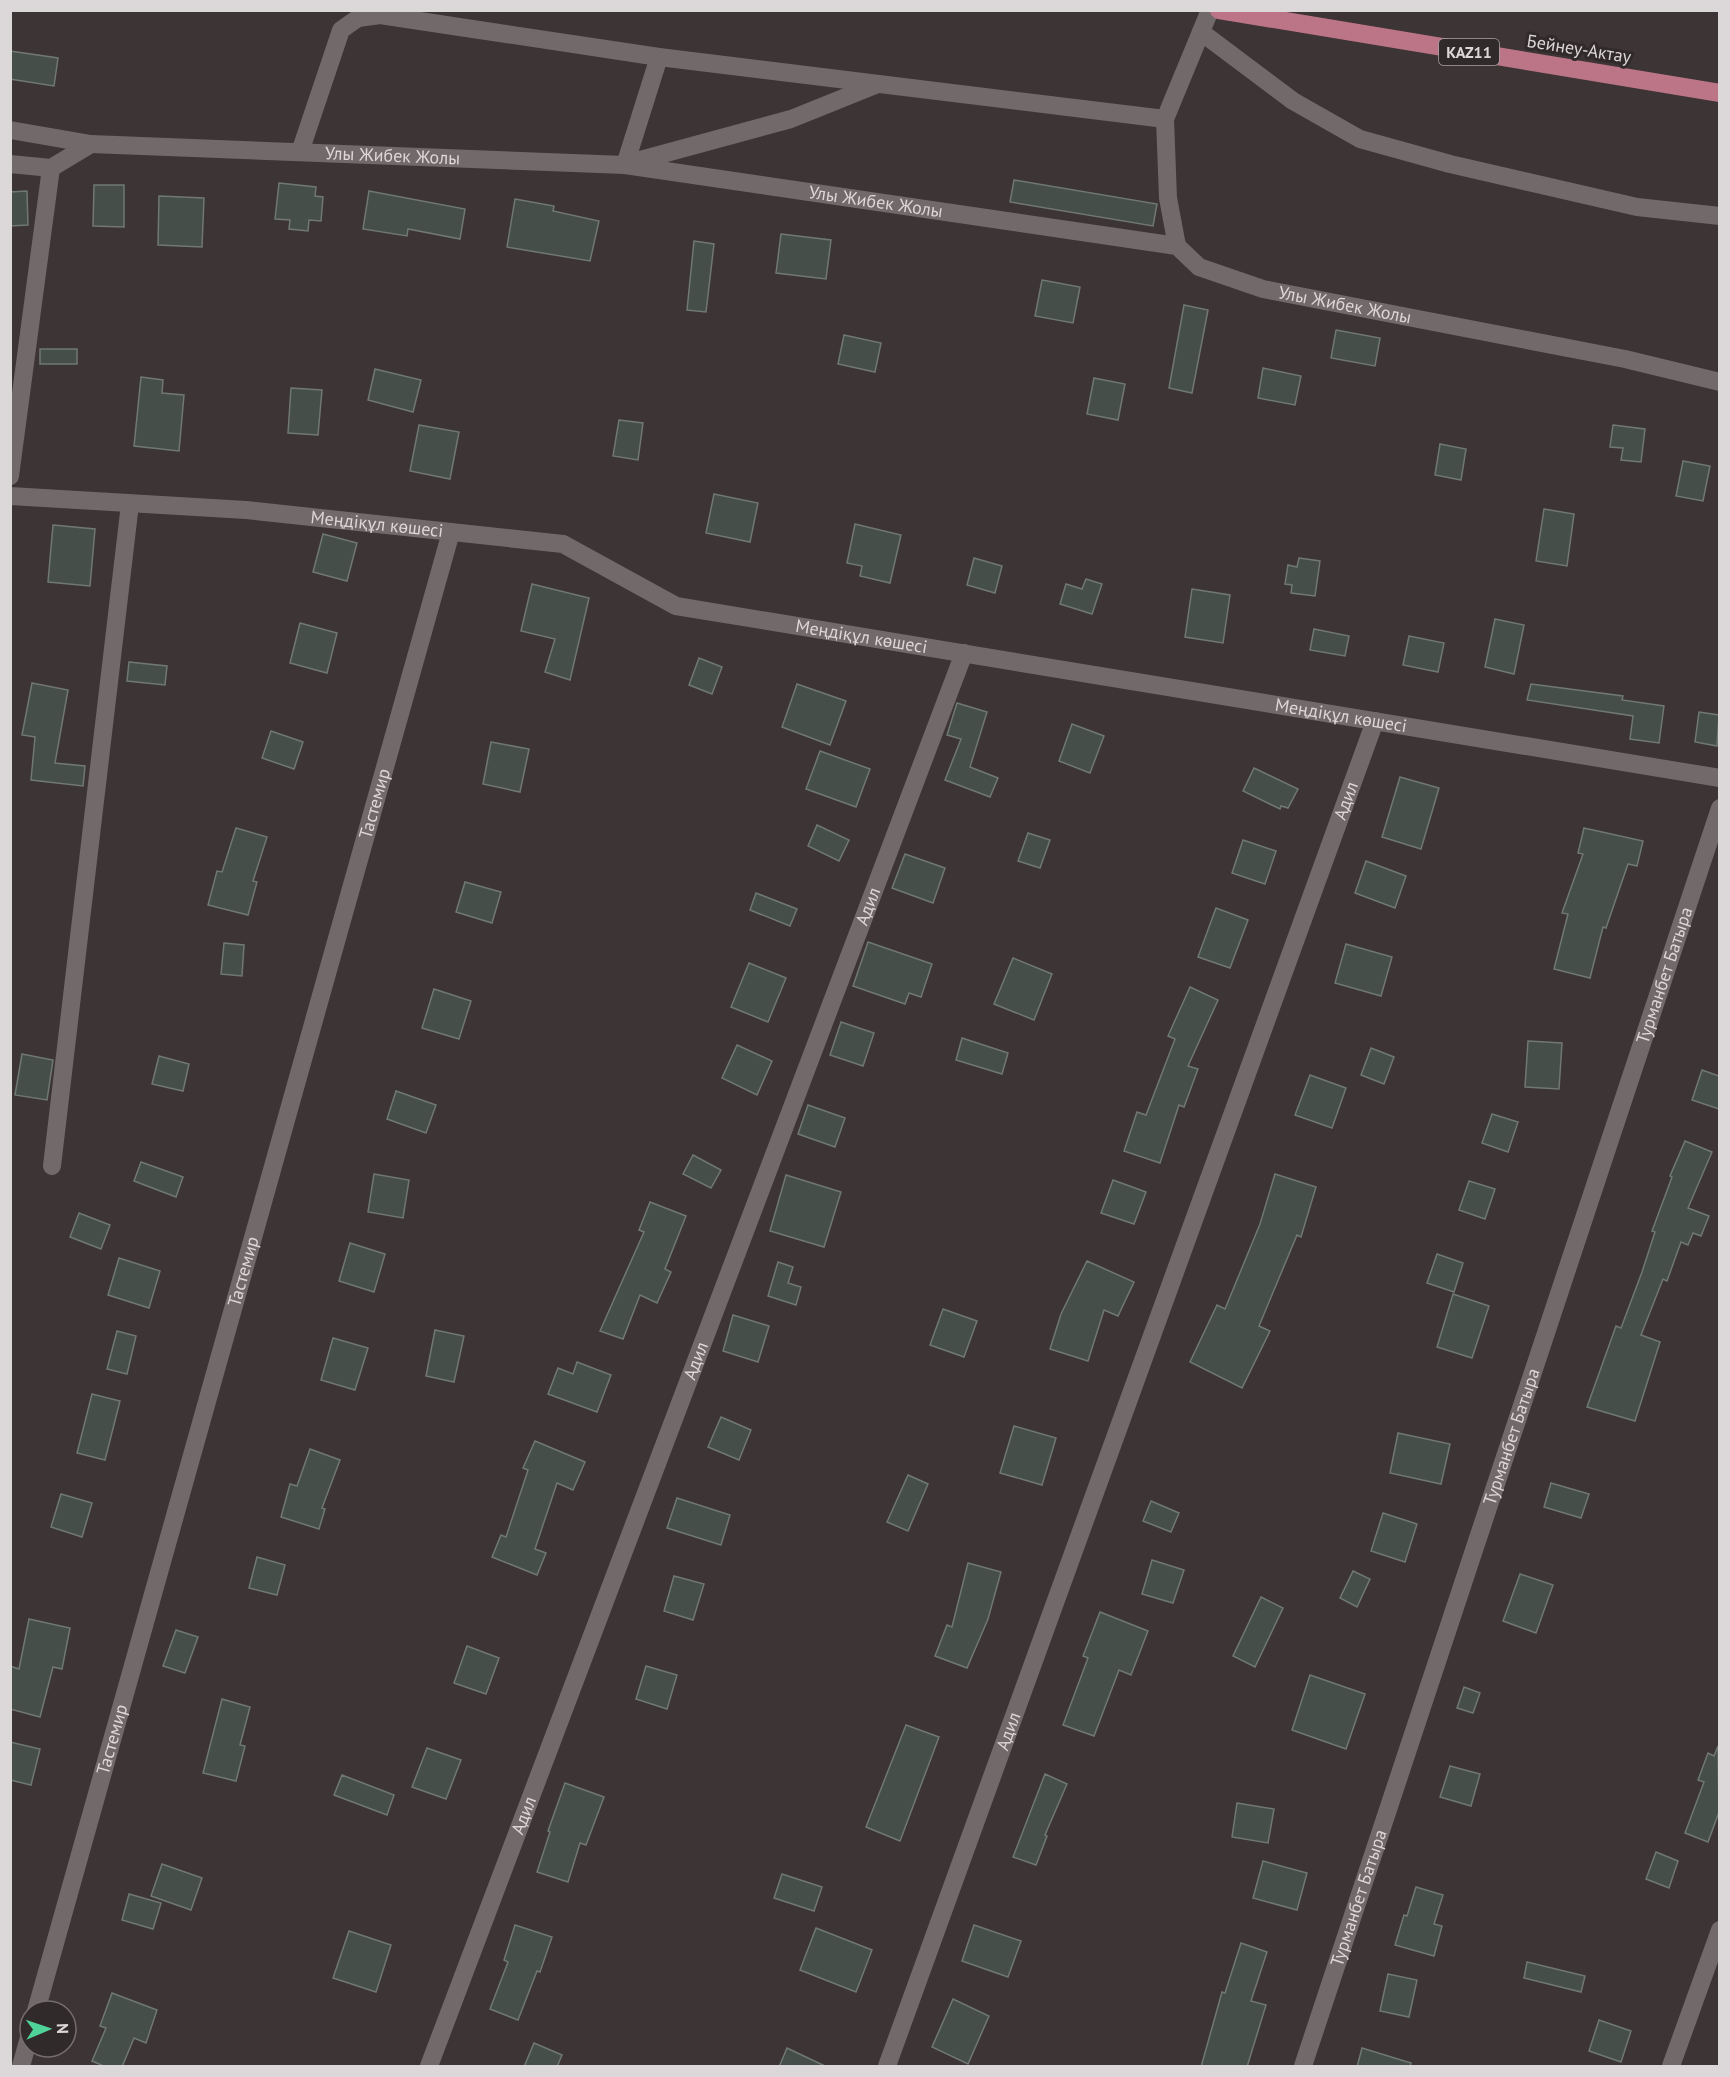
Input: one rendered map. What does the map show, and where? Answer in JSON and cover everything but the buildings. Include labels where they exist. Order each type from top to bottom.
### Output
[{"type":"highway","name":"Бейнеу-Актау","points":[[1219,10],[1719,93]]},
{"type":"street","points":[[1177,246],[1168,198],[1166,118],[1210,10]]},
{"type":"street","points":[[300,152],[341,30],[358,18],[380,15],[659,57],[1166,118]]},
{"type":"street","points":[[1201,32],[1293,101],[1360,139],[1450,164],[1637,207],[1719,216]]},
{"type":"street","points":[[625,165],[659,57]]},
{"type":"street","points":[[625,165],[791,119],[879,84]]},
{"type":"street","name":"Улы Жибек Жолы","points":[[10,129],[91,144],[625,165],[1177,246],[1199,267],[1263,289],[1625,359],[1719,382]]},
{"type":"street","points":[[10,164],[51,168],[91,144]]},
{"type":"street","points":[[10,476],[51,168]]},
{"type":"street","name":"Меңдіқұл көшесі","points":[[10,496],[246,510],[563,544],[676,606],[1719,778]]},
{"type":"street","points":[[51,1166],[129,504]]},
{"type":"street","name":"Тастемир","points":[[39,1999],[451,532]]},
{"type":"street","name":"Адил","points":[[429,2067],[964,654]]},
{"type":"street","name":"Адил","points":[[887,2067],[1375,721]]},
{"type":"street","name":"Турманбет Батыра","points":[[1303,2067],[1719,808]]},
{"type":"street","points":[[1671,2067],[1719,1929]]}]
